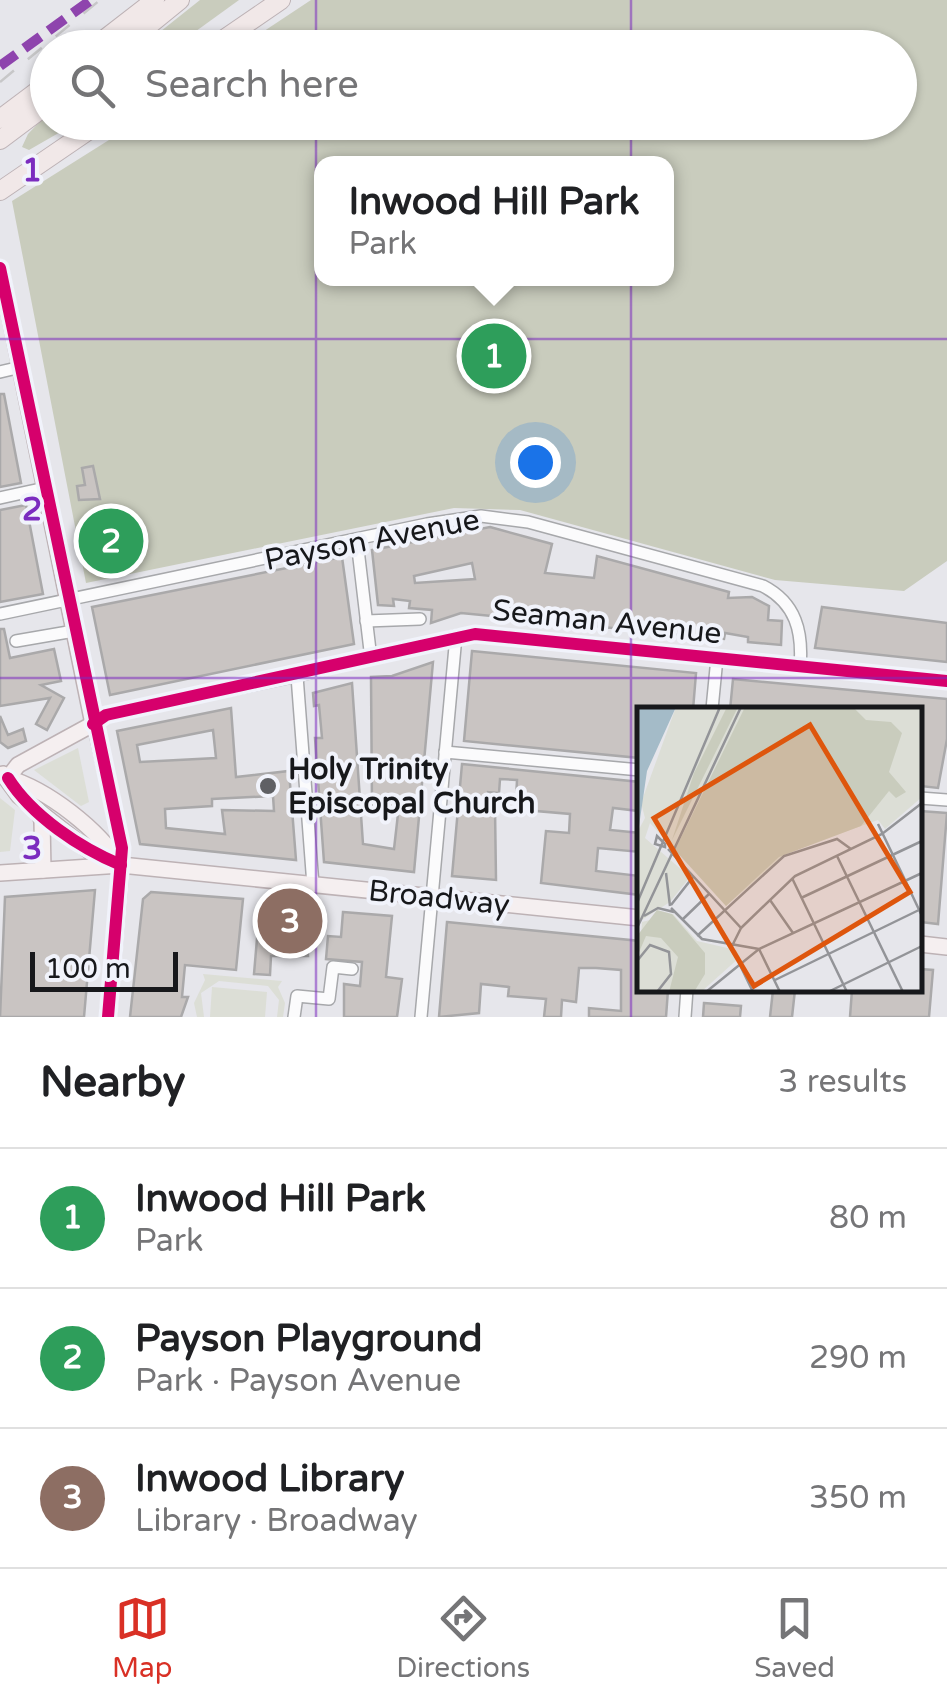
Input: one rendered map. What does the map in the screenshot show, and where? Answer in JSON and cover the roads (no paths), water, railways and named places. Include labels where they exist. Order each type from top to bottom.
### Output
[{"type":"highway","points":[[126,30],[155,0]]},
{"type":"highway","points":[[133,30],[180,0]]},
{"type":"highway","points":[[237,30],[280,0]]},
{"type":"highway","points":[[0,119],[30,96]]},
{"type":"highway","points":[[0,140],[30,118]]},
{"type":"highway","points":[[0,192],[75,140]]},
{"type":"main road","points":[[0,268],[93,724]]},
{"type":"main road","name":"Seaman Avenue","points":[[4,775],[93,724]]},
{"type":"main road","points":[[4,775],[19,796],[92,853],[121,865]]},
{"type":"main road","points":[[4,775],[29,784],[108,844],[121,865],[108,1017]]},
{"type":"main road","points":[[38,810],[42,821],[43,870]]},
{"type":"main road","name":"Broadway","points":[[0,874],[121,865],[637,918]]},
{"type":"main road","points":[[922,944],[947,947]]},
{"type":"street","points":[[0,372],[21,368]]},
{"type":"street","points":[[0,498],[45,488]]},
{"type":"street","name":"Payson Avenue","points":[[0,614],[481,516],[506,518],[752,581],[791,608],[800,637],[800,666]]},
{"type":"street","points":[[357,541],[371,659]]},
{"type":"street","points":[[366,620],[420,618]]},
{"type":"street","points":[[16,642],[74,632]]},
{"type":"street","name":"Seaman Avenue","points":[[93,724],[106,715],[474,634],[947,681]]},
{"type":"street","points":[[421,1017],[456,636]]},
{"type":"street","points":[[712,707],[717,658]]},
{"type":"street","points":[[297,676],[313,885]]},
{"type":"street","points":[[93,724],[122,848],[121,865]]},
{"type":"street","points":[[445,752],[637,770]]},
{"type":"street","points":[[922,798],[947,800]]},
{"type":"street","points":[[294,1017],[297,996],[329,999],[332,966],[352,968]]},
{"type":"street","points":[[685,1017],[687,992]]},
{"type":"railway","points":[[63,30],[100,0]]},
{"type":"railway","points":[[0,82],[30,57]]},
{"type":"place","name":"Inwood Hill Park","points":[[494,356]]},
{"type":"place","name":"Payson Playground","points":[[111,541]]},
{"type":"place","name":"Holy Trinity Episcopal Church","points":[[268,786]]},
{"type":"place","name":"Inwood Library","points":[[290,921]]}]
